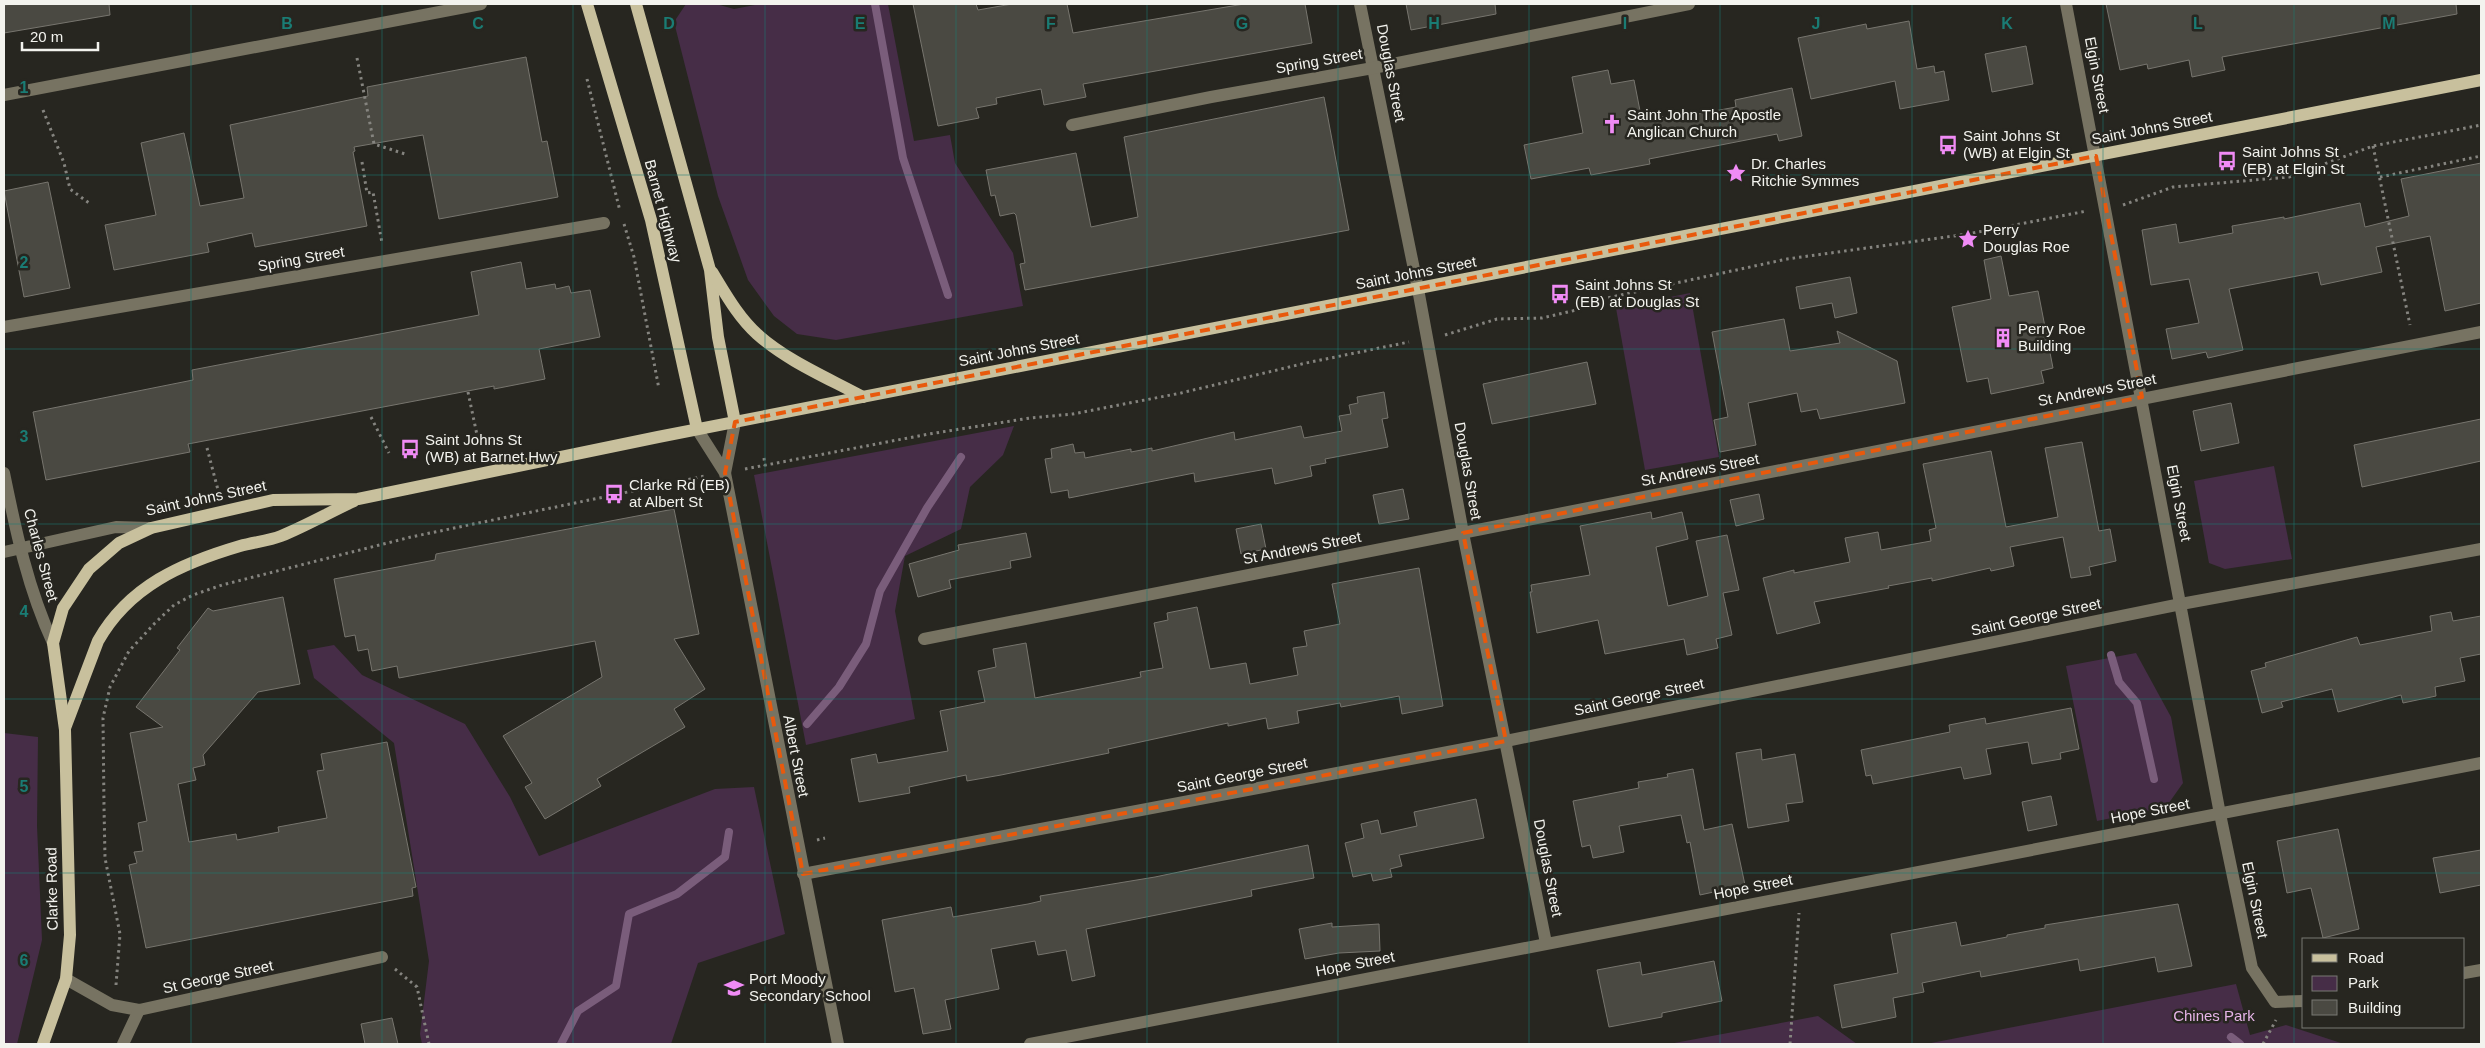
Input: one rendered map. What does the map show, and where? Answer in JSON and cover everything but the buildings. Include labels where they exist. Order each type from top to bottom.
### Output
[{"type":"main road","name":"Barnet Highway","points":[[586,4],[651,220],[697,430]]},
{"type":"main road","name":"Barnet Highway","points":[[636,4],[710,270],[718,337],[735,422]]},
{"type":"main road","name":"Saint Johns Street","points":[[151,528],[273,500],[358,499],[735,422],[2481,80]]},
{"type":"main road","points":[[710,270],[756,333],[792,358],[863,397]]},
{"type":"main road","name":"Saint Johns Street","points":[[151,583],[167,573],[212,555],[280,536],[358,499]]},
{"type":"main road","name":"Clarke Road","points":[[43,1044],[66,979],[70,935],[64,730],[54,643],[63,608],[89,569],[119,542],[151,528]]},
{"type":"main road","name":"Clarke Road","points":[[64,730],[98,641],[105,628],[124,605],[151,583]]},
{"type":"street","points":[[4,95],[481,4]]},
{"type":"street","name":"Douglas Street","points":[[1360,4],[1418,289],[1463,533],[1546,944]]},
{"type":"street","name":"Spring Street","points":[[1072,125],[1211,97],[1373,68],[1689,4]]},
{"type":"street","name":"Elgin Street","points":[[2066,4],[2220,814],[2252,968],[2275,1002]]},
{"type":"street","name":"Spring Street","points":[[4,327],[604,223]]},
{"type":"street","name":"St Andrews Street","points":[[924,639],[2142,397],[2481,332]]},
{"type":"street","name":"Albert Street","points":[[725,473],[735,422]]},
{"type":"street","name":"Albert Street","points":[[697,430],[725,473],[838,1044]]},
{"type":"street","name":"Charles Street","points":[[4,473],[20,548],[38,609],[54,643]]},
{"type":"street","name":"Saint Johns Street","points":[[4,552],[116,527],[151,528]]},
{"type":"street","name":"Saint George Street","points":[[803,874],[1506,741],[2181,604],[2481,548]]},
{"type":"street","name":"Hope Street","points":[[1030,1044],[2481,763]]},
{"type":"street","name":"St George Street","points":[[66,979],[112,1005],[139,1010],[382,957]]},
{"type":"street","points":[[2465,973],[2481,970]]},
{"type":"street","points":[[2275,1002],[2302,1001]]},
{"type":"street","points":[[123,1044],[139,1010]]},
{"type":"path","points":[[357,58],[374,144],[405,154]]},
{"type":"path","points":[[587,78],[615,194],[634,257],[659,390]]},
{"type":"path","points":[[43,110],[64,163],[70,189],[89,203]]},
{"type":"path","points":[[2122,205],[2173,187],[2289,177],[2373,146],[2481,125]]},
{"type":"path","points":[[2373,146],[2410,325]]},
{"type":"path","points":[[2380,177],[2481,156]]},
{"type":"path","points":[[362,162],[367,193],[373,192],[385,261]]},
{"type":"path","points":[[1443,336],[1497,319],[1542,318],[1581,309],[1607,298],[1787,259],[1968,234],[2082,212]]},
{"type":"path","points":[[757,468],[930,434],[1030,418],[1073,414],[1181,393],[1306,363],[1403,344]]},
{"type":"path","points":[[468,392],[477,436]]},
{"type":"path","points":[[371,418],[389,453]]},
{"type":"path","points":[[207,448],[218,490]]},
{"type":"path","points":[[764,458],[765,466]]},
{"type":"path","points":[[112,1005],[118,975],[120,934],[119,921],[105,858],[103,718],[110,687],[120,668],[135,643],[154,622],[174,605],[193,595],[222,585],[411,537],[682,480]]},
{"type":"path","points":[[1790,1044],[1800,895]]},
{"type":"path","points":[[382,957],[417,987],[429,1044]]},
{"type":"path","points":[[2264,1044],[2276,1020],[2275,1002]]},
{"type":"highlighted area","points":[[2096,156],[2142,397],[1463,533],[1506,741],[803,874],[725,473],[735,422]]},
{"type":"green space","points":[[686,4],[716,4],[734,9],[760,4],[888,4],[914,141],[950,135],[955,163],[1013,253],[1023,306],[836,340],[797,334],[774,316],[748,280],[718,196],[674,22]]},
{"type":"green space","points":[[1690,293],[1719,457],[1645,470],[1616,308]]},
{"type":"green space","points":[[1014,426],[1003,455],[970,487],[961,529],[905,556],[895,611],[915,719],[806,745],[754,475]]},
{"type":"green space","points":[[2274,466],[2292,559],[2225,569],[2209,563],[2194,481]]},
{"type":"green space","points":[[334,645],[362,675],[465,724],[510,797],[539,856],[715,789],[754,787],[785,934],[698,963],[671,1044],[422,1044],[420,1034],[429,961],[394,743],[314,678],[307,650]]},
{"type":"green space","points":[[2136,653],[2171,717],[2183,783],[2166,807],[2097,821],[2066,666]]},
{"type":"green space","points":[[4,733],[38,737],[37,826],[42,940],[17,1044],[4,1044]]},
{"type":"green space","name":"Chines Park","points":[[2236,984],[2250,1035],[2286,1025],[2344,1044],[1926,1044]]},
{"type":"green space","points":[[1818,1016],[1857,1044],[1669,1044]]},
{"type":"waterway","points":[[875,4],[903,158],[948,295]]},
{"type":"waterway","points":[[807,724],[839,687],[866,644],[880,591],[927,508],[961,457]]},
{"type":"waterway","points":[[2111,655],[2119,682],[2137,703],[2154,779]]},
{"type":"waterway","points":[[561,1044],[578,1011],[616,986],[629,914],[677,894],[725,857],[729,832]]},
{"type":"waterway","points":[[2231,1037],[2240,1044]]},
{"type":"place","name":"Saint John The Apostle Anglican Church","points":[[1612,124]]},
{"type":"place","name":"Saint Johns St (WB) at Elgin St","points":[[1948,145]]},
{"type":"place","name":"Saint Johns St (EB) at Elgin St","points":[[2227,161]]},
{"type":"place","name":"Dr. Charles Ritchie Symmes","points":[[1736,173]]},
{"type":"place","name":"Perry Douglas Roe","points":[[1968,239]]},
{"type":"place","name":"Saint Johns St (EB) at Douglas St","points":[[1560,294]]},
{"type":"place","name":"Perry Roe Building","points":[[2003,338]]},
{"type":"place","name":"Saint Johns St (WB) at Barnet Hwy","points":[[410,449]]},
{"type":"place","name":"Clarke Rd (EB) at Albert St","points":[[614,494]]},
{"type":"place","name":"Port Moody Secondary School","points":[[734,988]]}]
